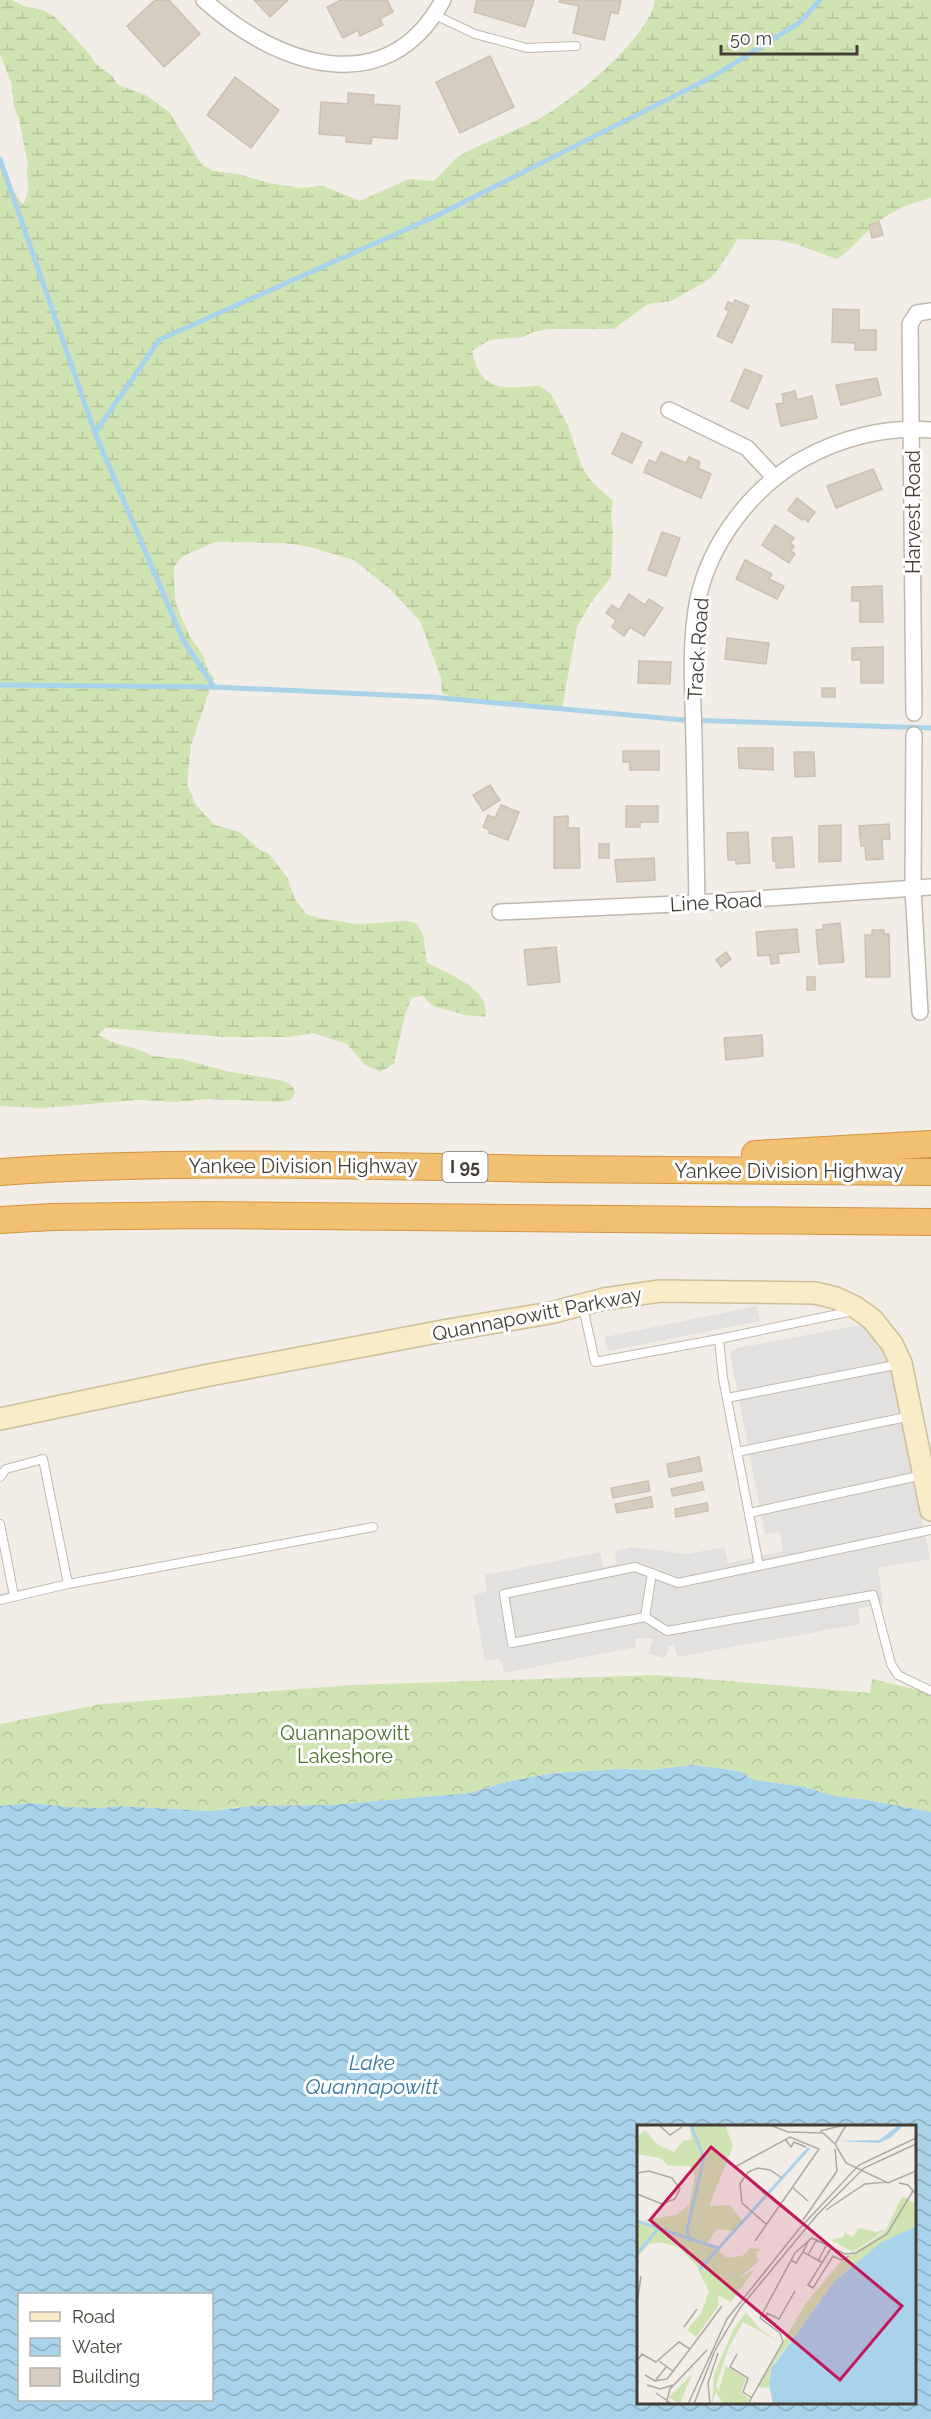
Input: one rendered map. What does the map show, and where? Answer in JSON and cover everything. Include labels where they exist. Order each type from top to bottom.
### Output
[{"type":"highway","points":[[591,1169],[690,1158],[931,1144]]},
{"type":"highway","name":"Yankee Division Highway","points":[[0,1172],[211,1165],[931,1172]]},
{"type":"highway","points":[[0,1220],[205,1215],[931,1222]]},
{"type":"street","points":[[204,0],[233,23],[274,47],[297,57],[330,65],[361,64],[391,54],[418,34],[435,15],[443,0]]},
{"type":"street","name":"Harvest Road","points":[[914,713],[910,327],[912,319],[924,312]]},
{"type":"street","points":[[669,410],[747,448],[775,478]]},
{"type":"street","name":"Track Road","points":[[697,903],[694,630],[704,580],[724,537],[743,510],[775,478],[808,456],[845,440],[885,431],[912,428],[931,430]]},
{"type":"street","points":[[914,735],[913,889],[920,1012]]},
{"type":"street","name":"Line Road","points":[[500,912],[697,903],[931,887]]},
{"type":"street","name":"Quannapowitt Parkway","points":[[0,1419],[192,1379],[550,1313],[604,1299],[660,1291],[815,1293],[836,1298],[872,1319],[886,1335],[902,1363],[931,1510]]},
{"type":"lane","points":[[435,15],[475,34],[527,48],[576,46]]},
{"type":"lane","points":[[583,1305],[595,1362],[860,1310]]},
{"type":"lane","points":[[718,1339],[759,1566]]},
{"type":"lane","points":[[727,1398],[902,1363]]},
{"type":"lane","points":[[737,1452],[912,1416]]},
{"type":"lane","points":[[0,1477],[6,1469],[43,1459],[68,1584]]},
{"type":"lane","points":[[749,1513],[924,1475]]},
{"type":"lane","points":[[0,1524],[14,1596]]},
{"type":"lane","points":[[0,1600],[68,1584],[373,1527]]},
{"type":"lane","points":[[931,1530],[678,1583],[635,1568],[504,1594],[512,1643],[645,1617],[668,1631],[873,1595],[891,1664],[898,1676],[931,1691]]},
{"type":"lane","points":[[645,1617],[652,1573]]},
{"type":"green space","points":[[0,0],[12,0],[23,6],[43,10],[55,17],[88,52],[96,64],[112,76],[118,85],[146,95],[170,113],[202,165],[214,171],[238,174],[269,183],[300,188],[323,186],[360,201],[409,179],[434,181],[455,159],[466,152],[529,124],[563,104],[622,53],[638,34],[655,0],[931,0],[931,198],[892,212],[837,259],[796,244],[776,240],[738,239],[715,274],[703,283],[671,301],[648,304],[614,329],[548,329],[523,337],[489,340],[472,351],[481,374],[488,381],[496,385],[515,388],[539,385],[551,394],[568,426],[582,467],[592,482],[613,501],[611,577],[590,604],[577,627],[562,708],[482,704],[442,693],[441,678],[420,621],[390,589],[354,560],[310,547],[285,543],[215,542],[183,556],[174,567],[175,599],[180,614],[190,637],[203,655],[208,670],[215,679],[209,680],[210,689],[191,745],[187,784],[196,805],[215,825],[240,832],[260,850],[268,853],[287,877],[295,899],[306,914],[357,924],[404,921],[416,923],[423,934],[427,962],[466,983],[482,998],[486,1007],[485,1017],[465,1015],[433,1006],[423,996],[412,997],[405,1015],[394,1064],[380,1072],[365,1065],[347,1044],[313,1033],[288,1037],[226,1037],[105,1028],[98,1035],[111,1042],[140,1050],[152,1056],[182,1059],[226,1071],[284,1081],[292,1086],[295,1092],[291,1100],[280,1102],[208,1099],[177,1102],[138,1100],[42,1108],[0,1106],[0,159],[10,186],[23,205],[28,187],[28,165],[19,119],[14,106],[11,82],[0,55]]},
{"type":"green space","name":"Quannapowitt Lakeshore","points":[[657,1675],[870,1693],[872,1679],[931,1693],[931,1812],[834,1796],[805,1787],[754,1780],[739,1771],[693,1765],[650,1770],[623,1769],[553,1773],[506,1782],[470,1793],[331,1805],[239,1807],[210,1811],[118,1806],[68,1807],[31,1803],[0,1806],[0,1724],[102,1704],[352,1685]]},
{"type":"shaded area","points":[[757,1306],[760,1321],[608,1351],[605,1337]]},
{"type":"shaded area","points":[[861,1325],[882,1345],[897,1393],[930,1559],[878,1568],[883,1603],[858,1609],[860,1624],[677,1657],[674,1645],[669,1646],[665,1658],[648,1654],[653,1639],[645,1638],[635,1639],[636,1647],[504,1673],[502,1663],[498,1659],[485,1661],[473,1596],[487,1591],[485,1575],[600,1552],[603,1567],[616,1564],[615,1551],[632,1547],[687,1554],[724,1547],[728,1563],[783,1551],[780,1532],[765,1534],[730,1353],[737,1348]]},
{"type":"water","name":"Lake Quannapowitt","points":[[693,1765],[739,1771],[754,1780],[805,1787],[834,1796],[931,1812],[931,2419],[0,2419],[0,1806],[31,1803],[68,1807],[118,1806],[210,1811],[252,1806],[331,1805],[470,1793],[506,1782],[553,1773],[623,1769],[650,1770]]},
{"type":"building","points":[[155,0],[169,0],[200,34],[164,67],[127,26]]},
{"type":"building","points":[[254,0],[288,0],[270,17]]},
{"type":"building","points":[[341,0],[387,0],[393,12],[380,19],[383,25],[360,36],[358,30],[343,38],[327,7]]},
{"type":"building","points":[[477,0],[534,0],[525,27],[474,12]]},
{"type":"building","points":[[560,0],[621,0],[618,14],[611,12],[604,40],[573,33],[579,6],[559,2]]},
{"type":"building","points":[[490,56],[514,107],[460,133],[436,82]]},
{"type":"building","points":[[235,77],[279,110],[251,148],[207,115]]},
{"type":"building","points":[[348,93],[374,95],[373,104],[400,106],[397,139],[372,137],[371,144],[346,142],[346,136],[319,134],[321,102],[348,104]]},
{"type":"building","points":[[879,222],[883,235],[872,238],[869,225]]},
{"type":"building","points":[[735,300],[749,306],[732,343],[717,336],[729,311],[725,309],[728,302],[733,304]]},
{"type":"building","points":[[833,309],[859,310],[859,330],[876,330],[876,350],[855,350],[855,343],[832,342]]},
{"type":"building","points":[[745,369],[762,376],[748,409],[731,401]]},
{"type":"building","points":[[877,378],[881,395],[841,405],[836,385]]},
{"type":"building","points":[[795,391],[797,400],[812,396],[817,418],[781,426],[776,404],[784,403],[782,394]]},
{"type":"building","points":[[622,433],[642,442],[632,463],[612,454]]},
{"type":"building","points":[[661,452],[686,463],[689,457],[700,462],[698,468],[711,474],[701,498],[644,472],[649,460],[656,463]]},
{"type":"building","points":[[873,469],[882,489],[836,508],[827,486]]},
{"type":"building","points":[[797,498],[815,512],[808,522],[788,510]]},
{"type":"building","points":[[775,525],[794,538],[790,543],[794,546],[791,551],[795,554],[789,563],[762,545]]},
{"type":"building","points":[[662,532],[680,538],[666,576],[648,570]]},
{"type":"building","points":[[745,560],[772,574],[769,579],[784,586],[777,599],[736,579]]},
{"type":"building","points":[[882,586],[883,622],[860,622],[860,601],[852,601],[852,587]]},
{"type":"building","points":[[629,594],[645,605],[649,599],[663,608],[644,636],[630,627],[624,636],[612,627],[616,620],[606,613],[612,605],[619,610]]},
{"type":"building","points":[[727,638],[769,643],[766,664],[725,659]]},
{"type":"building","points":[[883,647],[883,683],[861,683],[861,660],[852,660],[852,648]]},
{"type":"building","points":[[639,661],[671,662],[670,684],[638,683]]},
{"type":"building","points":[[822,688],[835,688],[835,697],[822,697]]},
{"type":"building","points":[[738,748],[773,748],[773,770],[739,768]]},
{"type":"building","points":[[623,751],[659,751],[659,770],[630,770],[630,762],[623,762]]},
{"type":"building","points":[[794,752],[814,752],[815,776],[795,777]]},
{"type":"building","points":[[490,785],[500,800],[483,811],[473,795]]},
{"type":"building","points":[[501,805],[519,812],[508,840],[489,833],[490,830],[483,827],[488,815],[495,818]]},
{"type":"building","points":[[626,806],[658,806],[658,822],[640,822],[640,827],[626,827]]},
{"type":"building","points":[[568,816],[568,828],[579,828],[580,868],[554,868],[554,817]]},
{"type":"building","points":[[889,824],[890,839],[882,839],[883,859],[866,860],[865,846],[861,846],[859,826]]},
{"type":"building","points":[[841,825],[841,861],[819,862],[819,826]]},
{"type":"building","points":[[748,832],[750,863],[736,864],[736,860],[728,860],[727,833]]},
{"type":"building","points":[[792,837],[794,867],[776,868],[776,861],[773,861],[772,838]]},
{"type":"building","points":[[599,844],[609,844],[609,858],[599,858]]},
{"type":"building","points":[[654,858],[655,880],[617,882],[615,860]]},
{"type":"building","points":[[840,923],[844,962],[819,964],[816,930],[824,929],[823,925]]},
{"type":"building","points":[[797,929],[799,952],[778,954],[779,963],[771,964],[770,955],[758,956],[756,932]]},
{"type":"building","points":[[872,930],[884,930],[884,934],[889,934],[890,977],[866,977],[865,935],[872,935]]},
{"type":"building","points":[[556,947],[560,982],[528,985],[524,950]]},
{"type":"building","points":[[726,952],[731,959],[721,967],[716,960]]},
{"type":"building","points":[[807,977],[815,977],[815,990],[807,990]]},
{"type":"building","points":[[762,1035],[763,1056],[726,1060],[724,1038]]},
{"type":"building","points":[[699,1457],[702,1471],[669,1477],[667,1464]]},
{"type":"building","points":[[648,1481],[650,1491],[613,1498],[611,1488]]},
{"type":"building","points":[[702,1482],[704,1490],[673,1496],[671,1489]]},
{"type":"building","points":[[651,1497],[653,1507],[617,1513],[615,1504]]},
{"type":"building","points":[[707,1503],[708,1511],[676,1517],[675,1509]]},
{"type":"waterway","points":[[95,433],[159,340],[436,216],[714,76],[799,23],[820,0]]},
{"type":"waterway","points":[[0,159],[95,433],[183,640],[214,687]]},
{"type":"waterway","points":[[0,685],[214,687],[431,697],[684,720],[931,728]]}]
